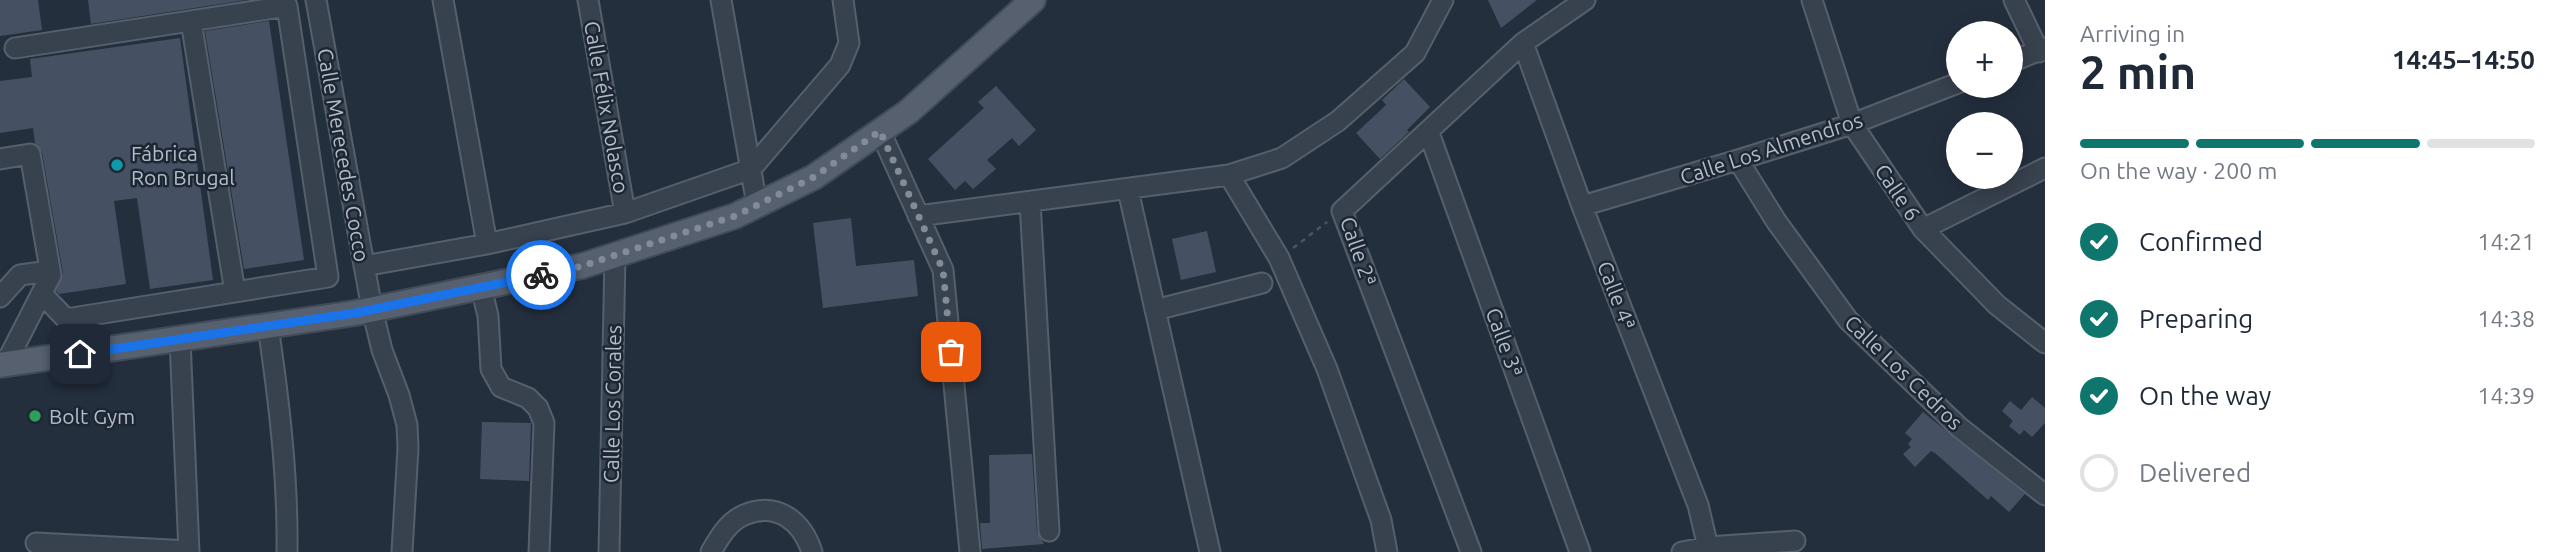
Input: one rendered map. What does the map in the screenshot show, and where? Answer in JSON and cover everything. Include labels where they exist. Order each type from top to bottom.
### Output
[{"type":"main road","points":[[3,365],[268,326],[481,287],[582,266],[735,216],[814,177],[908,112],[1033,0]]},
{"type":"street","name":"Calle Merecedes Cocco","points":[[316,0],[372,309],[407,425],[402,552]]},
{"type":"street","points":[[443,0],[486,244]]},
{"type":"street","name":"Calle Félix Nolasco","points":[[588,0],[625,213]]},
{"type":"street","points":[[721,0],[757,205]]},
{"type":"street","points":[[364,266],[486,244],[625,213],[751,169],[840,65],[849,43],[843,0]]},
{"type":"street","points":[[918,216],[1229,175],[1282,158],[1338,121],[1415,53],[1443,0]]},
{"type":"street","name":"Calle 2ª","points":[[1471,552],[1342,211],[1523,43],[1584,0]]},
{"type":"street","name":"Calle 6","points":[[1812,0],[1852,124],[1923,229],[1997,305],[2045,343]]},
{"type":"street","points":[[2014,0],[2042,50],[2023,57]]},
{"type":"street","points":[[15,48],[287,6],[328,277],[65,319],[42,294]]},
{"type":"street","points":[[191,21],[235,292]]},
{"type":"street","name":"Calle 4ª","points":[[1523,43],[1582,206],[1698,505],[1708,547]]},
{"type":"street","name":"Calle Los Almendros","points":[[1582,206],[1852,124],[1946,88]]},
{"type":"street","points":[[880,131],[943,270],[970,552]]},
{"type":"street","name":"Calle 3ª","points":[[1429,133],[1580,552]]},
{"type":"street","points":[[0,159],[30,154],[51,275],[3,365]]},
{"type":"street","name":"Calle Los Cedros","points":[[1738,160],[1776,221],[1848,320],[1959,427],[2045,495]]},
{"type":"street","points":[[1923,229],[2045,168]]},
{"type":"street","points":[[1229,175],[1279,258],[1327,369],[1381,520],[1387,552]]},
{"type":"street","points":[[1128,190],[1210,552]]},
{"type":"street","points":[[1030,202],[1049,531]]},
{"type":"street","name":"Calle Los Corales","points":[[609,552],[615,256]]},
{"type":"street","points":[[0,297],[20,275],[50,271]]},
{"type":"street","points":[[1155,310],[1262,283]]},
{"type":"street","points":[[481,287],[488,316],[491,369],[501,387],[528,398],[538,408],[544,423],[539,552]]},
{"type":"street","points":[[268,326],[279,399],[287,552]]},
{"type":"street","points":[[36,543],[80,549],[189,552],[180,339]]},
{"type":"street","points":[[711,552],[723,531],[743,516],[768,510],[789,517],[806,533],[812,552]]},
{"type":"street","points":[[1682,552],[1708,547],[1796,541]]},
{"type":"path","points":[[1279,258],[1342,211]]},
{"type":"building","points":[[0,0],[38,0],[42,30],[0,36]]},
{"type":"building","points":[[88,0],[246,0],[91,24]]},
{"type":"building","points":[[1488,0],[1537,0],[1501,28]]},
{"type":"building","points":[[269,21],[304,260],[244,269],[205,31]]},
{"type":"building","name":"Fábrica Ron Brugal","points":[[180,38],[213,280],[150,289],[137,198],[114,201],[126,284],[59,294],[56,291],[63,273],[42,152],[35,143],[33,128],[0,133],[0,81],[32,77],[30,59]]},
{"type":"building","points":[[1404,79],[1430,107],[1407,130],[1409,132],[1380,159],[1356,133],[1386,105],[1382,100]]},
{"type":"building","points":[[996,86],[1036,130],[1019,146],[1012,138],[987,160],[996,169],[973,189],[965,181],[955,190],[928,159],[984,108],[978,102]]},
{"type":"building","points":[[851,218],[856,266],[914,260],[918,296],[823,308],[813,223]]},
{"type":"building","points":[[1207,231],[1216,272],[1181,280],[1172,239]]},
{"type":"building","points":[[2032,397],[2045,408],[2045,423],[2032,437],[2024,430],[2020,435],[2009,426],[2013,421],[2002,411],[2010,401],[2021,410]]},
{"type":"building","points":[[1923,412],[2025,494],[2009,512],[1991,496],[1988,500],[1935,453],[1931,451],[1915,467],[1903,454],[1911,447],[1908,444],[1912,439],[1905,433]]},
{"type":"building","points":[[482,422],[531,423],[529,481],[480,479]]},
{"type":"building","points":[[1032,454],[1037,532],[1044,544],[982,549],[980,523],[990,523],[989,455]]},
{"type":"way so far","points":[[541,275],[582,266],[735,216],[814,177],[880,131],[943,270],[951,352]]},
{"type":"place","name":"Fábrica Ron Brugal","points":[[117,165]]},
{"type":"place","name":"Bolt Gym","points":[[35,416]]},
{"type":"route","points":[[80,354],[355,313],[541,275]]}]
